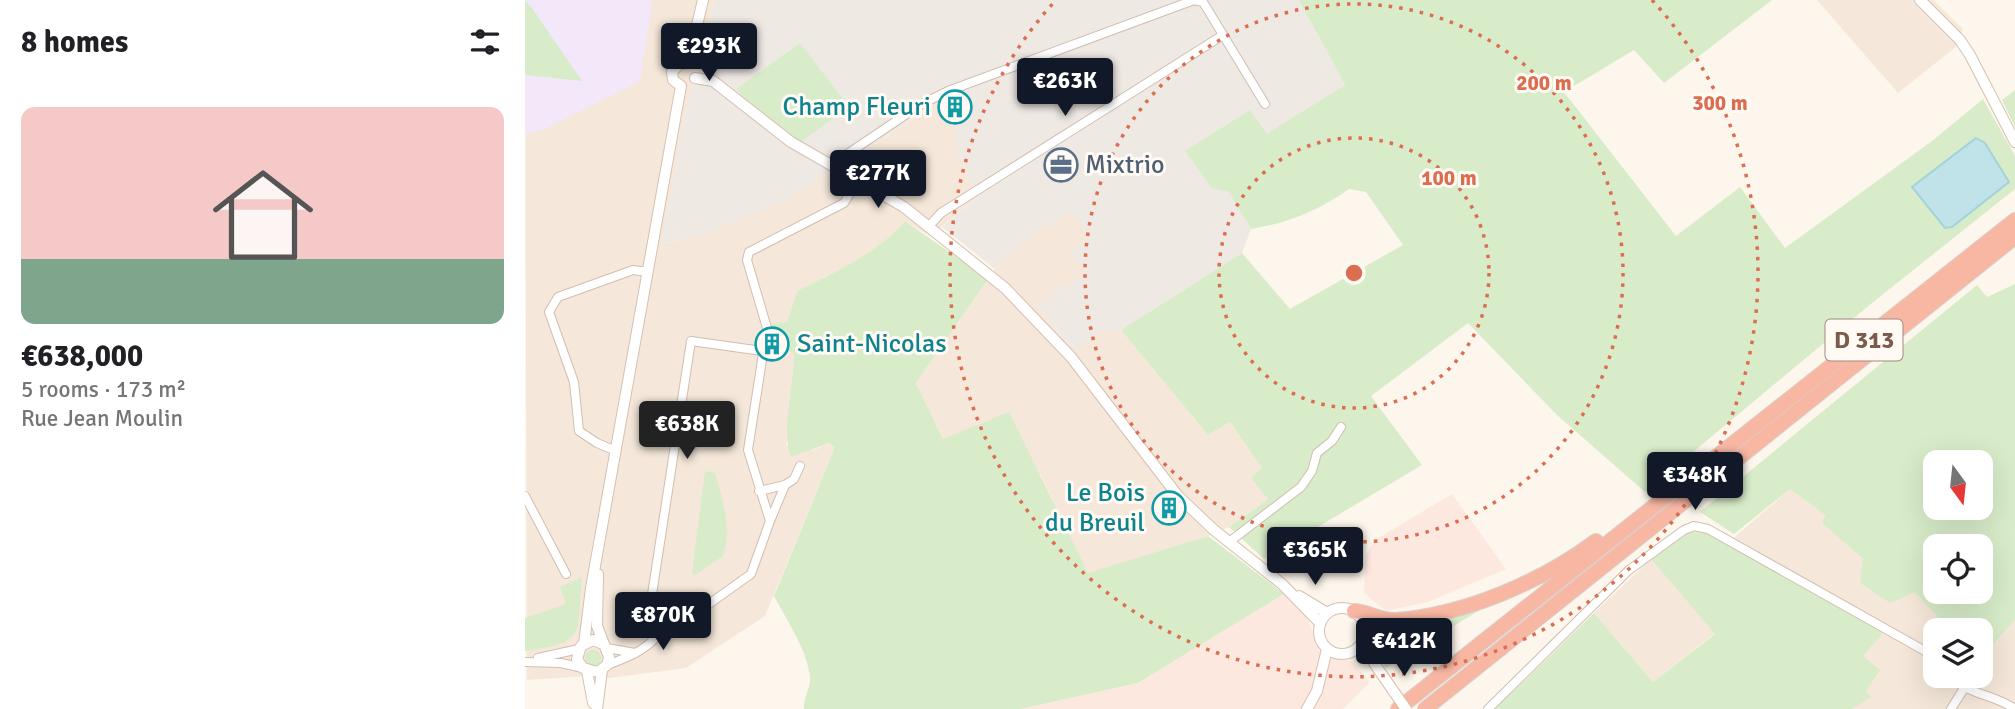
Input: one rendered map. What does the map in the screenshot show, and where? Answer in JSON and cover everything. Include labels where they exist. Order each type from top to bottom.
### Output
[{"type":"highway","name":"D 313","points":[[1398,709],[2015,220]]},
{"type":"highway","name":"D 313","points":[[1425,709],[2015,237]]},
{"type":"highway","points":[[1354,611],[1366,611],[1382,620],[1419,617],[1481,599],[1531,580],[1592,544],[1712,460]]},
{"type":"street","points":[[688,63],[703,0]]},
{"type":"street","points":[[831,165],[921,105],[948,91],[1195,0],[1203,2],[1265,104]]},
{"type":"street","points":[[1920,0],[1965,47],[2015,142]]},
{"type":"street","points":[[929,226],[941,213],[1223,35]]},
{"type":"street","points":[[681,86],[691,83],[695,78],[694,69],[688,63]]},
{"type":"street","points":[[681,86],[673,80],[672,72],[679,64],[688,63]]},
{"type":"street","points":[[695,78],[713,81],[791,142],[904,206],[1035,316],[1178,496],[1287,589],[1320,623]]},
{"type":"street","points":[[595,709],[585,670],[577,659],[582,646],[598,561],[681,86]]},
{"type":"street","points":[[770,521],[748,450],[767,328],[747,260],[748,253],[844,203],[858,180]]},
{"type":"street","points":[[616,451],[597,443],[579,430],[574,382],[549,312],[558,298],[633,271],[648,272]]},
{"type":"street","points":[[664,625],[651,601],[691,341],[762,351]]},
{"type":"street","points":[[1229,542],[1301,487],[1311,471],[1317,453],[1332,441],[1341,427]]},
{"type":"street","points":[[759,491],[785,485],[794,479],[800,466]]},
{"type":"street","points":[[525,661],[561,663],[585,670],[604,667],[635,653],[658,637],[664,625],[695,614],[751,574],[785,485]]},
{"type":"street","points":[[525,496],[566,574]]},
{"type":"street","points":[[1488,709],[1629,569],[1684,530],[1695,526],[1708,529],[1824,591],[1923,649]]},
{"type":"street","points":[[595,709],[604,667],[609,657],[596,617],[598,561]]},
{"type":"street","points":[[1287,589],[1327,613]]},
{"type":"street","points":[[1307,709],[1323,674],[1327,649],[1320,639],[1320,623],[1327,613],[1338,608],[1354,611],[1365,625],[1353,649],[1323,674]]},
{"type":"street","points":[[525,661],[582,646],[593,640],[605,646],[635,653]]},
{"type":"street","points":[[1327,649],[1353,649],[1376,666],[1406,709]]},
{"type":"street","points":[[1951,709],[1963,690],[2006,703],[2015,709]]},
{"type":"shaded area","points":[[525,0],[714,0],[682,130],[663,244],[686,240],[782,202],[916,117],[948,100],[961,120],[953,139],[978,197],[930,236],[905,221],[891,238],[860,259],[797,291],[787,322],[772,325],[773,339],[794,353],[795,379],[786,445],[813,450],[831,443],[835,447],[765,616],[686,668],[594,680],[588,676],[527,680],[527,709]]},
{"type":"shaded area","points":[[525,0],[648,0],[652,4],[640,81],[542,130],[525,134]]},
{"type":"shaded area","points":[[714,0],[1299,0],[1345,85],[1267,135],[1229,191],[1251,229],[1242,253],[1121,330],[1103,330],[1073,351],[1038,305],[1086,273],[1071,253],[1090,238],[1071,212],[1032,234],[995,269],[942,227],[978,197],[953,139],[961,120],[948,101],[916,117],[782,202],[686,240],[662,244],[682,130]]},
{"type":"shaded area","points":[[1817,0],[1933,0],[1963,29],[1957,46],[1898,93]]},
{"type":"shaded area","points":[[1071,211],[1090,238],[1086,273],[1039,306],[1073,351],[1103,330],[1121,330],[1208,435],[1230,422],[1262,468],[1268,499],[1229,527],[1208,536],[1088,574],[1040,474],[943,439],[916,383],[995,269],[1032,234]]},
{"type":"shaded area","points":[[1790,489],[1825,515],[1822,523],[1864,560],[1915,591],[1923,604],[1926,604],[1937,616],[1923,618],[1923,688],[1993,688],[1993,645],[2015,620],[2015,709],[1852,709],[1870,697],[1866,692],[1863,656],[1882,633],[1728,543]]},
{"type":"shaded area","points":[[1452,494],[1506,569],[1428,602],[1386,611],[1364,593],[1365,557],[1375,540]]},
{"type":"shaded area","points":[[1651,559],[1715,633],[1653,682],[1594,613]]},
{"type":"shaded area","points":[[1284,594],[1307,617],[1320,652],[1353,662],[1370,682],[1343,709],[1021,709],[1138,683]]},
{"type":"green space","points":[[525,0],[532,8],[582,81],[525,75]]},
{"type":"green space","points":[[1299,0],[1772,0],[1664,83],[1634,50],[1564,92],[1676,236],[1740,187],[1785,248],[1932,141],[1983,99],[2015,156],[2015,189],[1872,303],[1645,492],[1557,415],[1468,323],[1371,396],[1422,465],[1264,559],[1229,527],[1268,499],[1251,478],[1262,468],[1230,422],[1208,435],[1121,330],[1242,253],[1290,309],[1403,245],[1366,192],[1349,189],[1302,215],[1251,229],[1229,192],[1212,188],[1185,151],[1250,110],[1267,134],[1345,85]]},
{"type":"green space","points":[[800,43],[849,107],[799,143],[783,132],[783,127],[773,124],[757,111],[736,89]]},
{"type":"green space","points":[[2015,90],[2015,127],[2002,100]]},
{"type":"green space","points":[[905,221],[988,279],[916,383],[943,439],[1009,412],[1088,573],[1208,536],[1284,594],[1138,683],[1021,709],[804,709],[810,681],[808,667],[796,635],[774,596],[835,447],[830,443],[791,457],[787,434],[794,353],[779,348],[777,341],[773,340],[772,324],[787,322],[797,291],[869,252]]},
{"type":"green space","points":[[2015,284],[2015,620],[1993,645],[1993,618],[1936,618],[1926,604],[1993,604],[1993,534],[1923,534],[1923,601],[1915,592],[1890,603],[1860,583],[1863,559],[1822,523],[1825,515],[1790,489],[1734,534],[1700,512],[1977,285],[1987,297]]},
{"type":"green space","points":[[705,471],[715,473],[727,535],[723,556],[695,575],[692,573]]},
{"type":"green space","points":[[1690,532],[1712,533],[1883,633],[1863,656],[1880,670],[1866,691],[1871,697],[1852,709],[1495,709],[1594,613],[1653,682],[1715,634],[1651,559]]},
{"type":"green space","points":[[582,577],[578,624],[570,639],[546,648],[525,651],[525,618],[566,604],[560,587]]},
{"type":"green space","points":[[1504,595],[1386,668],[1368,639],[1366,620],[1375,621]]},
{"type":"green space","points":[[593,650],[601,658],[593,666],[585,658]]},
{"type":"water","points":[[1976,138],[1985,143],[2009,182],[1952,227],[1945,228],[1912,187]]},
{"type":"place","name":"Champ Fleuri","points":[[955,107]]},
{"type":"place","name":"Mixtrio","points":[[1061,165]]},
{"type":"place","name":"Saint-Nicolas","points":[[772,344]]},
{"type":"place","name":"Le Bois du Breuil","points":[[1169,508]]}]
